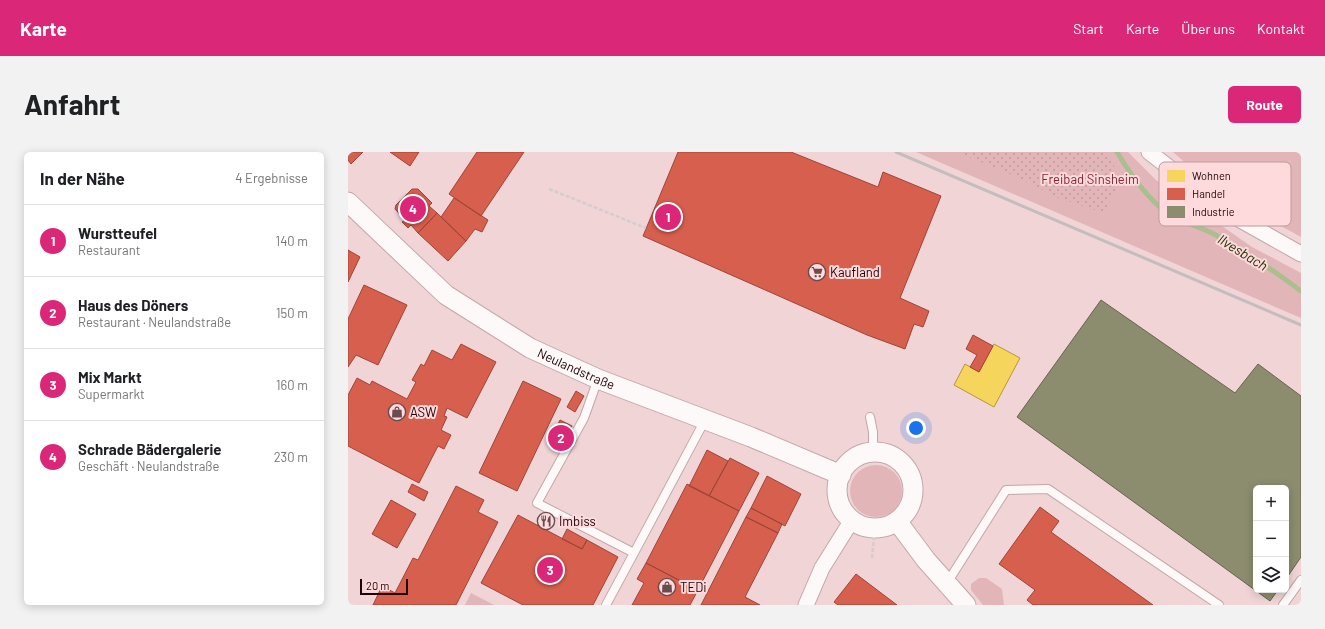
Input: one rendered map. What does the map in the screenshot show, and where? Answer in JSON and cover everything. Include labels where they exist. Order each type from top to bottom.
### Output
[{"type":"street","points":[[1149,152],[1162,162]]},
{"type":"street","name":"Neulandstraße","points":[[348,202],[446,295],[530,348],[598,379],[841,475]]},
{"type":"street","points":[[1251,226],[1301,254]]},
{"type":"street","points":[[873,453],[884,453],[894,457],[903,464],[913,483],[911,505],[897,521],[886,527],[874,528],[862,526],[852,520],[842,509],[838,495],[841,475],[854,459],[873,453]]},
{"type":"street","points":[[806,605],[822,568],[852,520]]},
{"type":"street","points":[[897,521],[926,560],[966,605]]},
{"type":"lane","points":[[598,379],[584,418],[537,503],[634,553]]},
{"type":"lane","points":[[870,417],[873,432],[873,453]]},
{"type":"lane","points":[[606,605],[705,420]]},
{"type":"lane","points":[[947,584],[1006,490],[1048,489],[1219,605]]},
{"type":"lane","points":[[1284,605],[1301,580]]},
{"type":"path","points":[[549,189],[646,228]]},
{"type":"path","points":[[872,558],[874,537]]},
{"type":"green space","points":[[916,152],[1128,152],[1159,182],[1159,226],[1222,226],[1252,247],[1301,273],[1301,318]]},
{"type":"green space","name":"Freibad Sinsheim","points":[[957,152],[1103,152],[1110,159],[1121,178],[1104,213],[1056,197],[1024,180]]},
{"type":"green space","points":[[1173,152],[1301,152],[1301,237],[1280,226],[1291,226],[1291,162],[1185,162]]},
{"type":"green space","points":[[876,465],[886,467],[894,473],[900,481],[902,491],[900,501],[894,509],[886,515],[876,517],[866,515],[858,509],[852,501],[850,491],[852,481],[858,473],[866,467]]},
{"type":"green space","points":[[979,578],[986,578],[1002,589],[1004,605],[983,605],[971,590],[971,584]]},
{"type":"green space","points":[[471,593],[494,605],[465,605]]},
{"type":"building: Wohnen","points":[[994,344],[1020,358],[994,407],[954,385],[965,364],[979,372]]},
{"type":"building: Handel","points":[[348,152],[363,152],[351,164],[348,160]]},
{"type":"building: Handel","points":[[390,152],[419,152],[410,166]]},
{"type":"building: Handel","points":[[477,152],[524,152],[481,216],[449,194]]},
{"type":"building: Handel","name":"Kaufland","points":[[678,152],[791,152],[878,187],[883,172],[941,196],[900,298],[929,311],[923,327],[914,324],[905,349],[867,335],[643,236]]},
{"type":"building: Handel","points":[[412,189],[418,189],[432,203],[429,206],[437,213],[418,233],[411,225],[408,228],[402,222],[405,220],[395,209],[396,205]]},
{"type":"building: Handel","points":[[454,198],[488,220],[482,232],[475,229],[466,241],[441,217]]},
{"type":"building: Handel","points":[[437,213],[466,241],[448,261],[418,233]]},
{"type":"building: Handel","points":[[348,250],[360,257],[348,282]]},
{"type":"building: Handel","points":[[364,285],[407,305],[378,365],[356,355],[348,367],[348,319]]},
{"type":"building: Handel","points":[[973,335],[993,346],[979,372],[970,367],[977,355],[966,349]]},
{"type":"building: Handel","name":"ASW","points":[[461,344],[496,362],[467,418],[447,408],[444,416],[447,417],[441,430],[451,435],[444,449],[438,446],[419,483],[348,446],[348,395],[357,378],[370,385],[372,381],[407,399],[416,382],[412,380],[421,364],[424,366],[432,350],[452,360]]},
{"type":"building: Handel","points":[[523,381],[561,399],[517,491],[479,473]]},
{"type":"building: Handel","points":[[576,391],[584,396],[575,412],[567,407]]},
{"type":"building: Handel","points":[[560,420],[572,426],[560,448],[549,442]]},
{"type":"building: Handel","points":[[707,450],[728,461],[709,496],[689,486]]},
{"type":"building: Handel","points":[[730,458],[759,473],[739,511],[709,496]]},
{"type":"building: Handel","points":[[767,476],[801,494],[785,526],[751,508]]},
{"type":"building: Handel","points":[[412,484],[428,492],[424,501],[408,492]]},
{"type":"building: Handel","points":[[687,484],[739,511],[698,590],[646,563]]},
{"type":"building: Handel","points":[[456,486],[484,500],[478,512],[498,522],[456,605],[373,605],[382,586],[395,593],[413,558],[418,560]]},
{"type":"building: Handel","points":[[391,500],[416,514],[397,548],[372,534]]},
{"type":"building: Handel","points":[[1040,507],[1059,521],[1051,532],[1153,605],[1033,605],[1027,600],[1035,590],[999,564]]},
{"type":"building: Handel","points":[[751,508],[782,524],[778,533],[746,517]]},
{"type":"building: Handel","points":[[518,515],[582,549],[587,540],[618,557],[593,605],[523,605],[481,583]]},
{"type":"building: Handel","points":[[746,517],[778,533],[745,597],[760,605],[701,605]]},
{"type":"building: Handel","points":[[567,529],[587,540],[582,549],[562,539]]},
{"type":"building: Handel","name":"TEDi","points":[[646,563],[698,590],[690,605],[632,605],[644,583],[637,579]]},
{"type":"building: Handel","points":[[856,574],[897,605],[838,605],[834,602]]},
{"type":"building: Industrie","points":[[1101,300],[1235,393],[1258,364],[1301,396],[1301,557],[1289,575],[1289,485],[1253,485],[1253,589],[1017,417]]},
{"type":"building: Industrie","points":[[1259,593],[1276,593],[1270,601]]},
{"type":"waterway","name":"Ilvesbach","points":[[1117,152],[1139,185],[1159,207]]},
{"type":"waterway","name":"Ilvesbach","points":[[1196,226],[1225,240],[1259,261],[1301,291]]},
{"type":"railway","points":[[896,152],[1301,325]]},
{"type":"place","name":"Schrade Bädergalerie","points":[[413,209]]},
{"type":"place","name":"Wurstteufel","points":[[668,217]]},
{"type":"place","name":"Kaufland","points":[[817,272]]},
{"type":"place","name":"ASW","points":[[397,412]]},
{"type":"place","name":"Haus des Döners","points":[[561,438]]},
{"type":"place","name":"Imbiss","points":[[546,521]]},
{"type":"place","name":"Mix Markt","points":[[550,570]]},
{"type":"place","name":"TEDi","points":[[667,587]]}]
